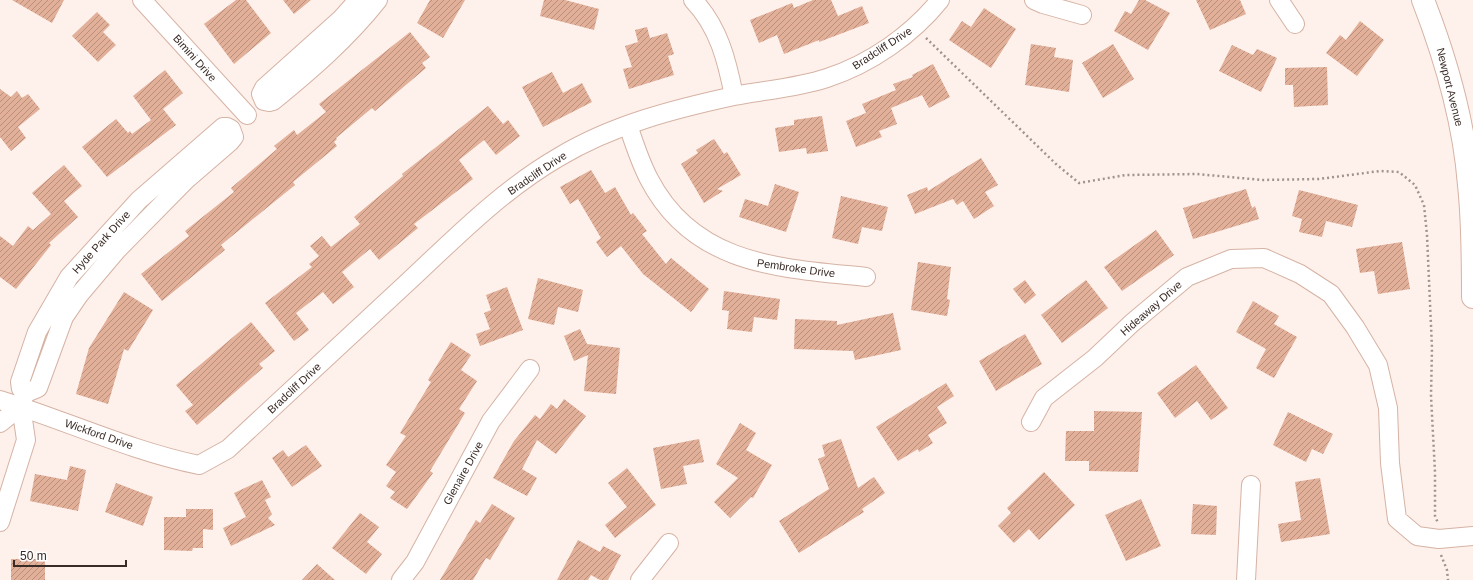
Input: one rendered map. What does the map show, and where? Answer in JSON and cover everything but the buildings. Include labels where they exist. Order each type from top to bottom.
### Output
[{"type":"main road","name":"Newport Avenue","points":[[1423,0],[1440,45],[1458,111],[1464,145],[1469,184],[1472,229],[1473,297]]},
{"type":"street","name":"Bimini Drive","points":[[142,0],[247,115]]},
{"type":"street","points":[[264,101],[261,94],[264,88],[341,19],[358,0]]},
{"type":"street","name":"Hyde Park Drive","points":[[0,522],[26,440],[20,382],[37,332],[69,277],[139,200],[223,127],[227,127],[231,130],[264,101],[273,101],[305,74],[362,20],[378,0]]},
{"type":"street","points":[[693,0],[713,26],[722,44],[734,96]]},
{"type":"street","name":"Bradcliff Drive","points":[[200,465],[228,449],[476,218],[538,170],[579,146],[628,125],[666,112],[734,96],[826,79],[856,67],[891,45],[924,20],[940,0]]},
{"type":"street","points":[[1034,0],[1082,15]]},
{"type":"street","points":[[1279,0],[1295,24]]},
{"type":"street","name":"Pembroke Drive","points":[[628,125],[648,178],[664,203],[679,220],[710,244],[751,261],[791,269],[866,277]]},
{"type":"street","name":"Hideaway Drive","points":[[1031,422],[1044,398],[1096,358],[1132,323],[1187,277],[1231,259],[1264,258],[1300,274],[1330,294],[1355,327],[1378,365],[1388,408],[1390,463],[1396,519],[1417,536],[1439,539],[1473,536]]},
{"type":"street","name":"Glenaire Drive","points":[[401,580],[415,562],[491,422],[530,369]]},
{"type":"street","name":"Wickford Drive","points":[[0,400],[23,400],[121,443],[177,461],[200,465]]},
{"type":"street","points":[[0,423],[23,400]]},
{"type":"street","points":[[1246,580],[1251,485]]},
{"type":"street","points":[[640,580],[669,543]]}]
